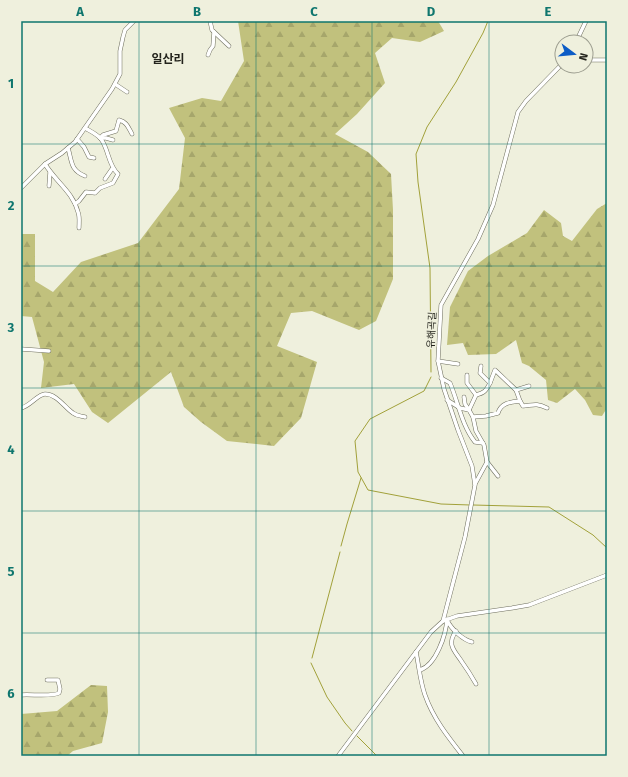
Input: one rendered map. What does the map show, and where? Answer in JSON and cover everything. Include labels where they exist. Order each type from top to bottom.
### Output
[{"type":"street","points":[[21,188],[45,164],[68,148],[77,139],[115,84],[120,74],[120,50],[123,37],[126,30],[134,21]]},
{"type":"street","points":[[210,21],[212,30],[229,46]]},
{"type":"street","points":[[580,34],[586,21]]},
{"type":"street","points":[[208,55],[213,46],[214,32]]},
{"type":"street","points":[[594,60],[607,60]]},
{"type":"street","name":"유해곡길","points":[[420,670],[431,663],[444,636],[445,620],[470,514],[475,485],[472,466],[447,400],[441,378],[438,361],[441,305],[478,239],[493,205],[518,112],[526,101],[554,72]]},
{"type":"street","points":[[115,84],[127,92]]},
{"type":"street","points":[[100,138],[103,135],[116,131],[119,120],[124,121],[128,125],[132,134]]},
{"type":"street","points":[[75,204],[86,192],[95,193],[100,188],[113,183],[118,174],[112,169],[106,148],[100,138],[85,128]]},
{"type":"street","points":[[100,138],[113,140]]},
{"type":"street","points":[[77,139],[90,156],[94,158]]},
{"type":"street","points":[[68,148],[72,166],[80,174],[85,176]]},
{"type":"street","points":[[45,164],[50,172],[66,189],[75,204],[79,213],[79,228]]},
{"type":"street","points":[[105,179],[112,169]]},
{"type":"street","points":[[49,186],[50,172]]},
{"type":"street","points":[[21,349],[49,351]]},
{"type":"street","points":[[438,361],[458,364]]},
{"type":"street","points":[[481,366],[480,373],[490,383]]},
{"type":"street","points":[[476,395],[483,394],[486,391],[495,370],[516,390],[523,406],[538,404],[547,408]]},
{"type":"street","points":[[467,375],[467,383],[476,395]]},
{"type":"street","points":[[441,378],[450,383],[457,406],[470,437],[475,442],[483,443]]},
{"type":"street","points":[[516,390],[529,386]]},
{"type":"street","points":[[21,408],[46,394],[61,401],[74,414],[85,417]]},
{"type":"street","points":[[468,410],[476,395]]},
{"type":"street","points":[[464,397],[465,404],[473,417],[476,431],[483,443],[487,462],[498,476]]},
{"type":"street","points":[[447,400],[468,410]]},
{"type":"street","points":[[473,417],[498,413],[500,408],[506,403],[520,401]]},
{"type":"street","points":[[475,485],[487,462]]},
{"type":"street","points":[[338,756],[431,632],[445,620],[457,616],[530,605],[607,574]]},
{"type":"street","points":[[445,620],[466,641],[472,642]]},
{"type":"street","points":[[456,631],[452,639],[453,650],[476,684]]},
{"type":"street","points":[[416,652],[424,693],[429,707],[440,725],[463,756]]},
{"type":"street","points":[[21,695],[55,695],[59,693],[60,689],[58,680],[47,680]]},
{"type":"green space","points":[[238,21],[438,21],[444,31],[420,42],[392,38],[375,53],[385,83],[357,114],[335,134],[368,152],[391,174],[393,210],[393,279],[376,321],[359,330],[312,311],[291,313],[277,346],[317,362],[301,418],[274,446],[227,441],[201,422],[184,407],[171,372],[108,423],[92,412],[74,384],[41,388],[44,362],[32,317],[21,316],[21,234],[35,234],[35,281],[53,292],[81,262],[138,243],[179,189],[185,138],[169,108],[202,98],[221,101],[244,61]]},
{"type":"green space","points":[[607,203],[607,408],[602,416],[593,415],[585,400],[575,389],[557,403],[548,400],[546,380],[529,366],[522,363],[516,340],[496,354],[468,355],[463,343],[447,345],[450,307],[468,271],[488,256],[527,233],[544,210],[561,223],[563,236],[572,241],[597,209]]},
{"type":"green space","points":[[91,685],[107,686],[108,712],[102,743],[73,751],[67,756],[21,756],[21,714],[57,711]]},
{"type":"waterway","points":[[431,372],[430,268],[418,182],[416,154],[427,127],[456,82],[488,21]]},
{"type":"waterway","points":[[431,377],[424,391],[370,419],[355,441],[358,472],[368,490],[441,504],[470,505]]},
{"type":"waterway","points":[[341,546],[361,478]]},
{"type":"waterway","points":[[473,505],[549,507],[593,535],[607,548]]},
{"type":"waterway","points":[[312,658],[340,552]]},
{"type":"waterway","points":[[311,663],[327,697],[352,731]]},
{"type":"waterway","points":[[357,736],[377,756]]},
{"type":"district","name":"일산리","points":[[168,59]]}]
